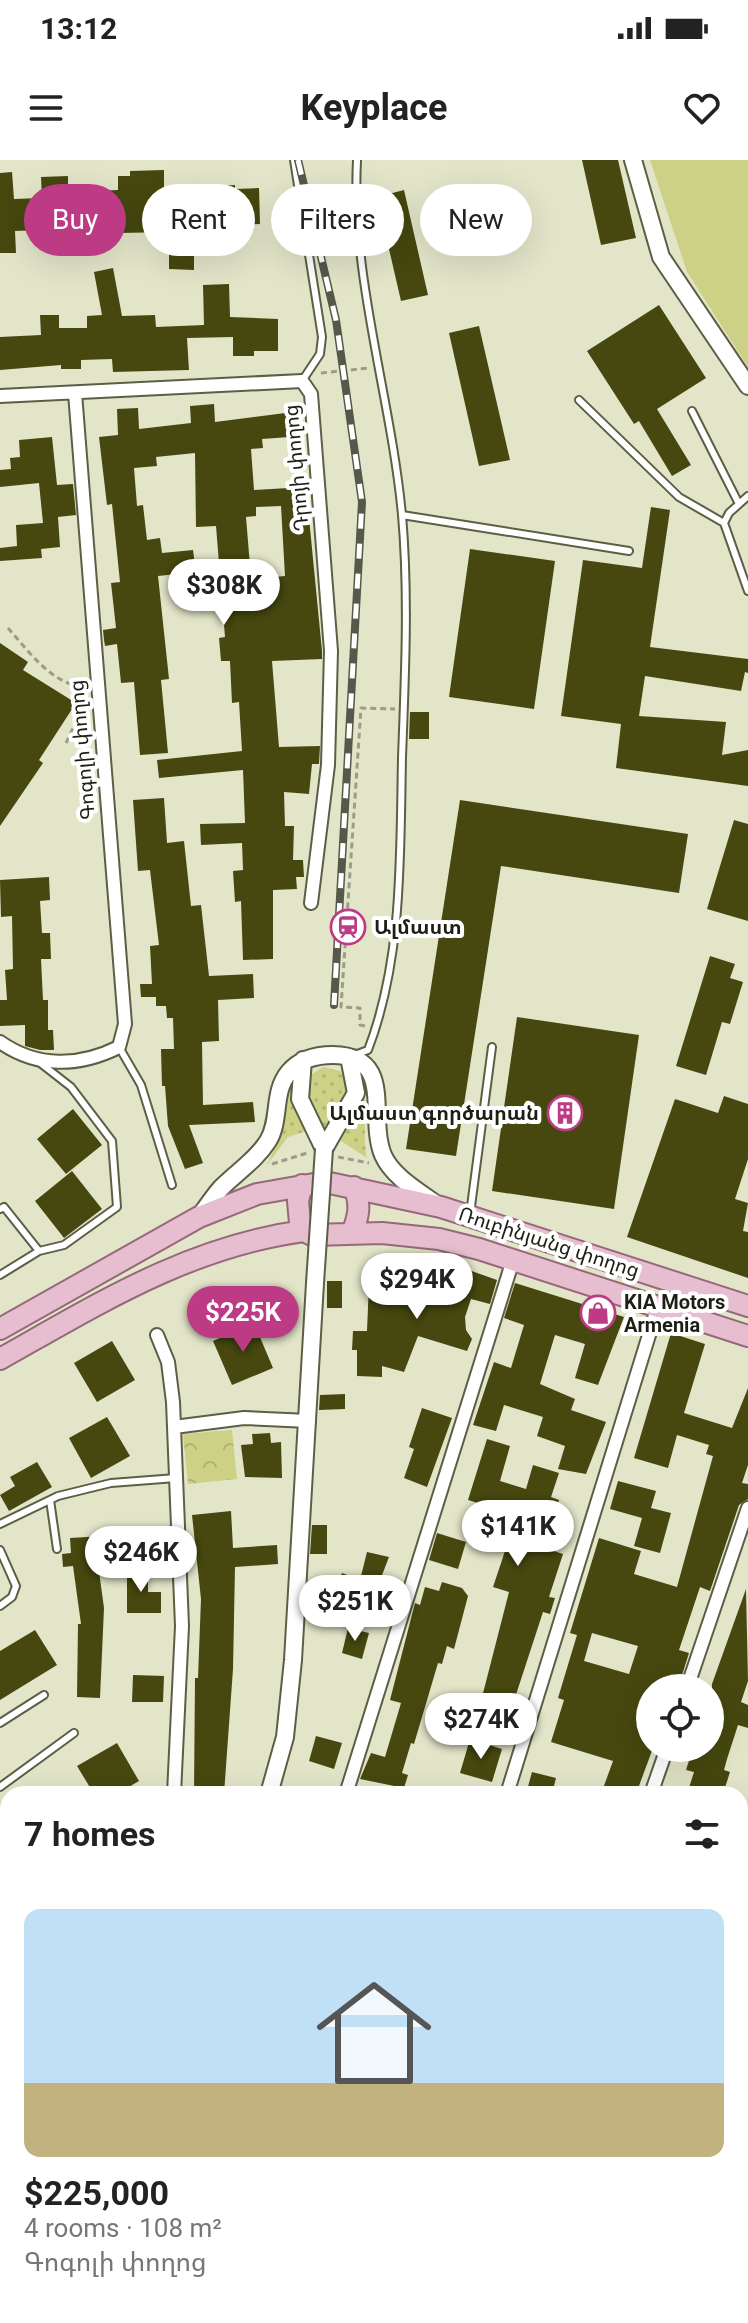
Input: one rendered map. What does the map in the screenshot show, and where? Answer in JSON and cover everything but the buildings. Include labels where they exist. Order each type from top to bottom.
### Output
[{"type":"main road","name":"Ռուբինյանց փողոց","points":[[0,1329],[199,1217],[257,1194],[325,1182],[441,1207],[748,1306]]},
{"type":"main road","points":[[302,1185],[299,1209],[300,1223],[307,1227],[304,1231]]},
{"type":"main road","points":[[352,1233],[359,1216],[359,1200],[354,1187]]},
{"type":"main road","name":"Ռուբինյանց փողոց","points":[[0,1359],[139,1281],[175,1265],[231,1245],[304,1231],[312,1235],[352,1233],[439,1239],[748,1336]]},
{"type":"street","points":[[633,160],[661,257],[748,386]]},
{"type":"street","name":"Դրոյի փողոց","points":[[0,396],[305,377],[311,394],[331,651],[328,765],[311,903]]},
{"type":"street","name":"Գոգոլի փողոց","points":[[75,393],[125,1024],[119,1047]]},
{"type":"street","points":[[0,1042],[20,1056],[39,1062],[66,1063],[102,1055],[119,1047]]},
{"type":"street","points":[[199,1217],[221,1188],[267,1143],[273,1132],[278,1091],[289,1072],[303,1060],[330,1055],[349,1057],[366,1066],[372,1074],[384,1158],[412,1187],[441,1207]]},
{"type":"street","points":[[271,1786],[285,1737],[292,1675],[324,1149],[356,1093],[349,1057]]},
{"type":"street","points":[[303,1060],[300,1099],[324,1149]]},
{"type":"street","points":[[349,1786],[513,1260]]},
{"type":"street","points":[[509,1786],[658,1306]]},
{"type":"street","points":[[157,1335],[168,1362],[174,1427],[182,1626],[174,1786]]},
{"type":"street","points":[[174,1427],[244,1418],[309,1421]]},
{"type":"street","points":[[692,1674],[748,1508]]},
{"type":"street","points":[[654,1786],[662,1762]]},
{"type":"lane","points":[[294,160],[322,337],[320,354],[305,377]]},
{"type":"lane","points":[[349,1057],[368,1050],[391,975],[399,868],[404,709],[402,515],[357,214],[357,160]]},
{"type":"lane","points":[[579,400],[679,497],[724,523],[748,591]]},
{"type":"lane","points":[[692,411],[738,502]]},
{"type":"lane","points":[[724,523],[738,502],[748,496]]},
{"type":"lane","points":[[402,515],[629,551]]},
{"type":"lane","points":[[119,1047],[141,1085],[172,1185]]},
{"type":"lane","points":[[470,1217],[492,1047]]},
{"type":"lane","points":[[0,1275],[39,1251],[64,1245],[117,1207],[112,1141],[71,1087],[39,1062]]},
{"type":"lane","points":[[0,1209],[4,1207],[39,1251]]},
{"type":"lane","points":[[0,1524],[50,1500],[111,1483],[176,1478]]},
{"type":"lane","points":[[50,1500],[57,1549]]},
{"type":"lane","points":[[0,1550],[16,1586],[12,1597],[0,1606]]},
{"type":"lane","points":[[0,1723],[44,1695]]},
{"type":"lane","points":[[1,1786],[74,1733]]},
{"type":"path","points":[[305,377],[381,367]]},
{"type":"path","points":[[8,628],[44,669],[73,686],[97,689]]},
{"type":"path","points":[[66,743],[82,709],[73,686]]},
{"type":"path","points":[[360,1016],[360,1008],[341,1007],[361,708],[404,709]]},
{"type":"green space","points":[[650,160],[748,160],[748,367],[687,272]]},
{"type":"green space","points":[[323,1067],[340,1071],[350,1090],[343,1106],[325,1128],[307,1102],[309,1076]]},
{"type":"green space","points":[[294,1077],[307,1131],[288,1137],[267,1165],[276,1142]]},
{"type":"green space","points":[[359,1077],[364,1092],[367,1158],[341,1141]]},
{"type":"green space","points":[[232,1430],[237,1479],[188,1484],[183,1434]]},
{"type":"railway","points":[[298,160],[336,320],[362,502],[334,1005]]},
{"type":"place","name":"Ալմաստ","points":[[348,927]]},
{"type":"place","name":"Ալմաստ գործարան","points":[[565,1113]]},
{"type":"place","name":"KIA Motors Armenia","points":[[598,1313]]}]
